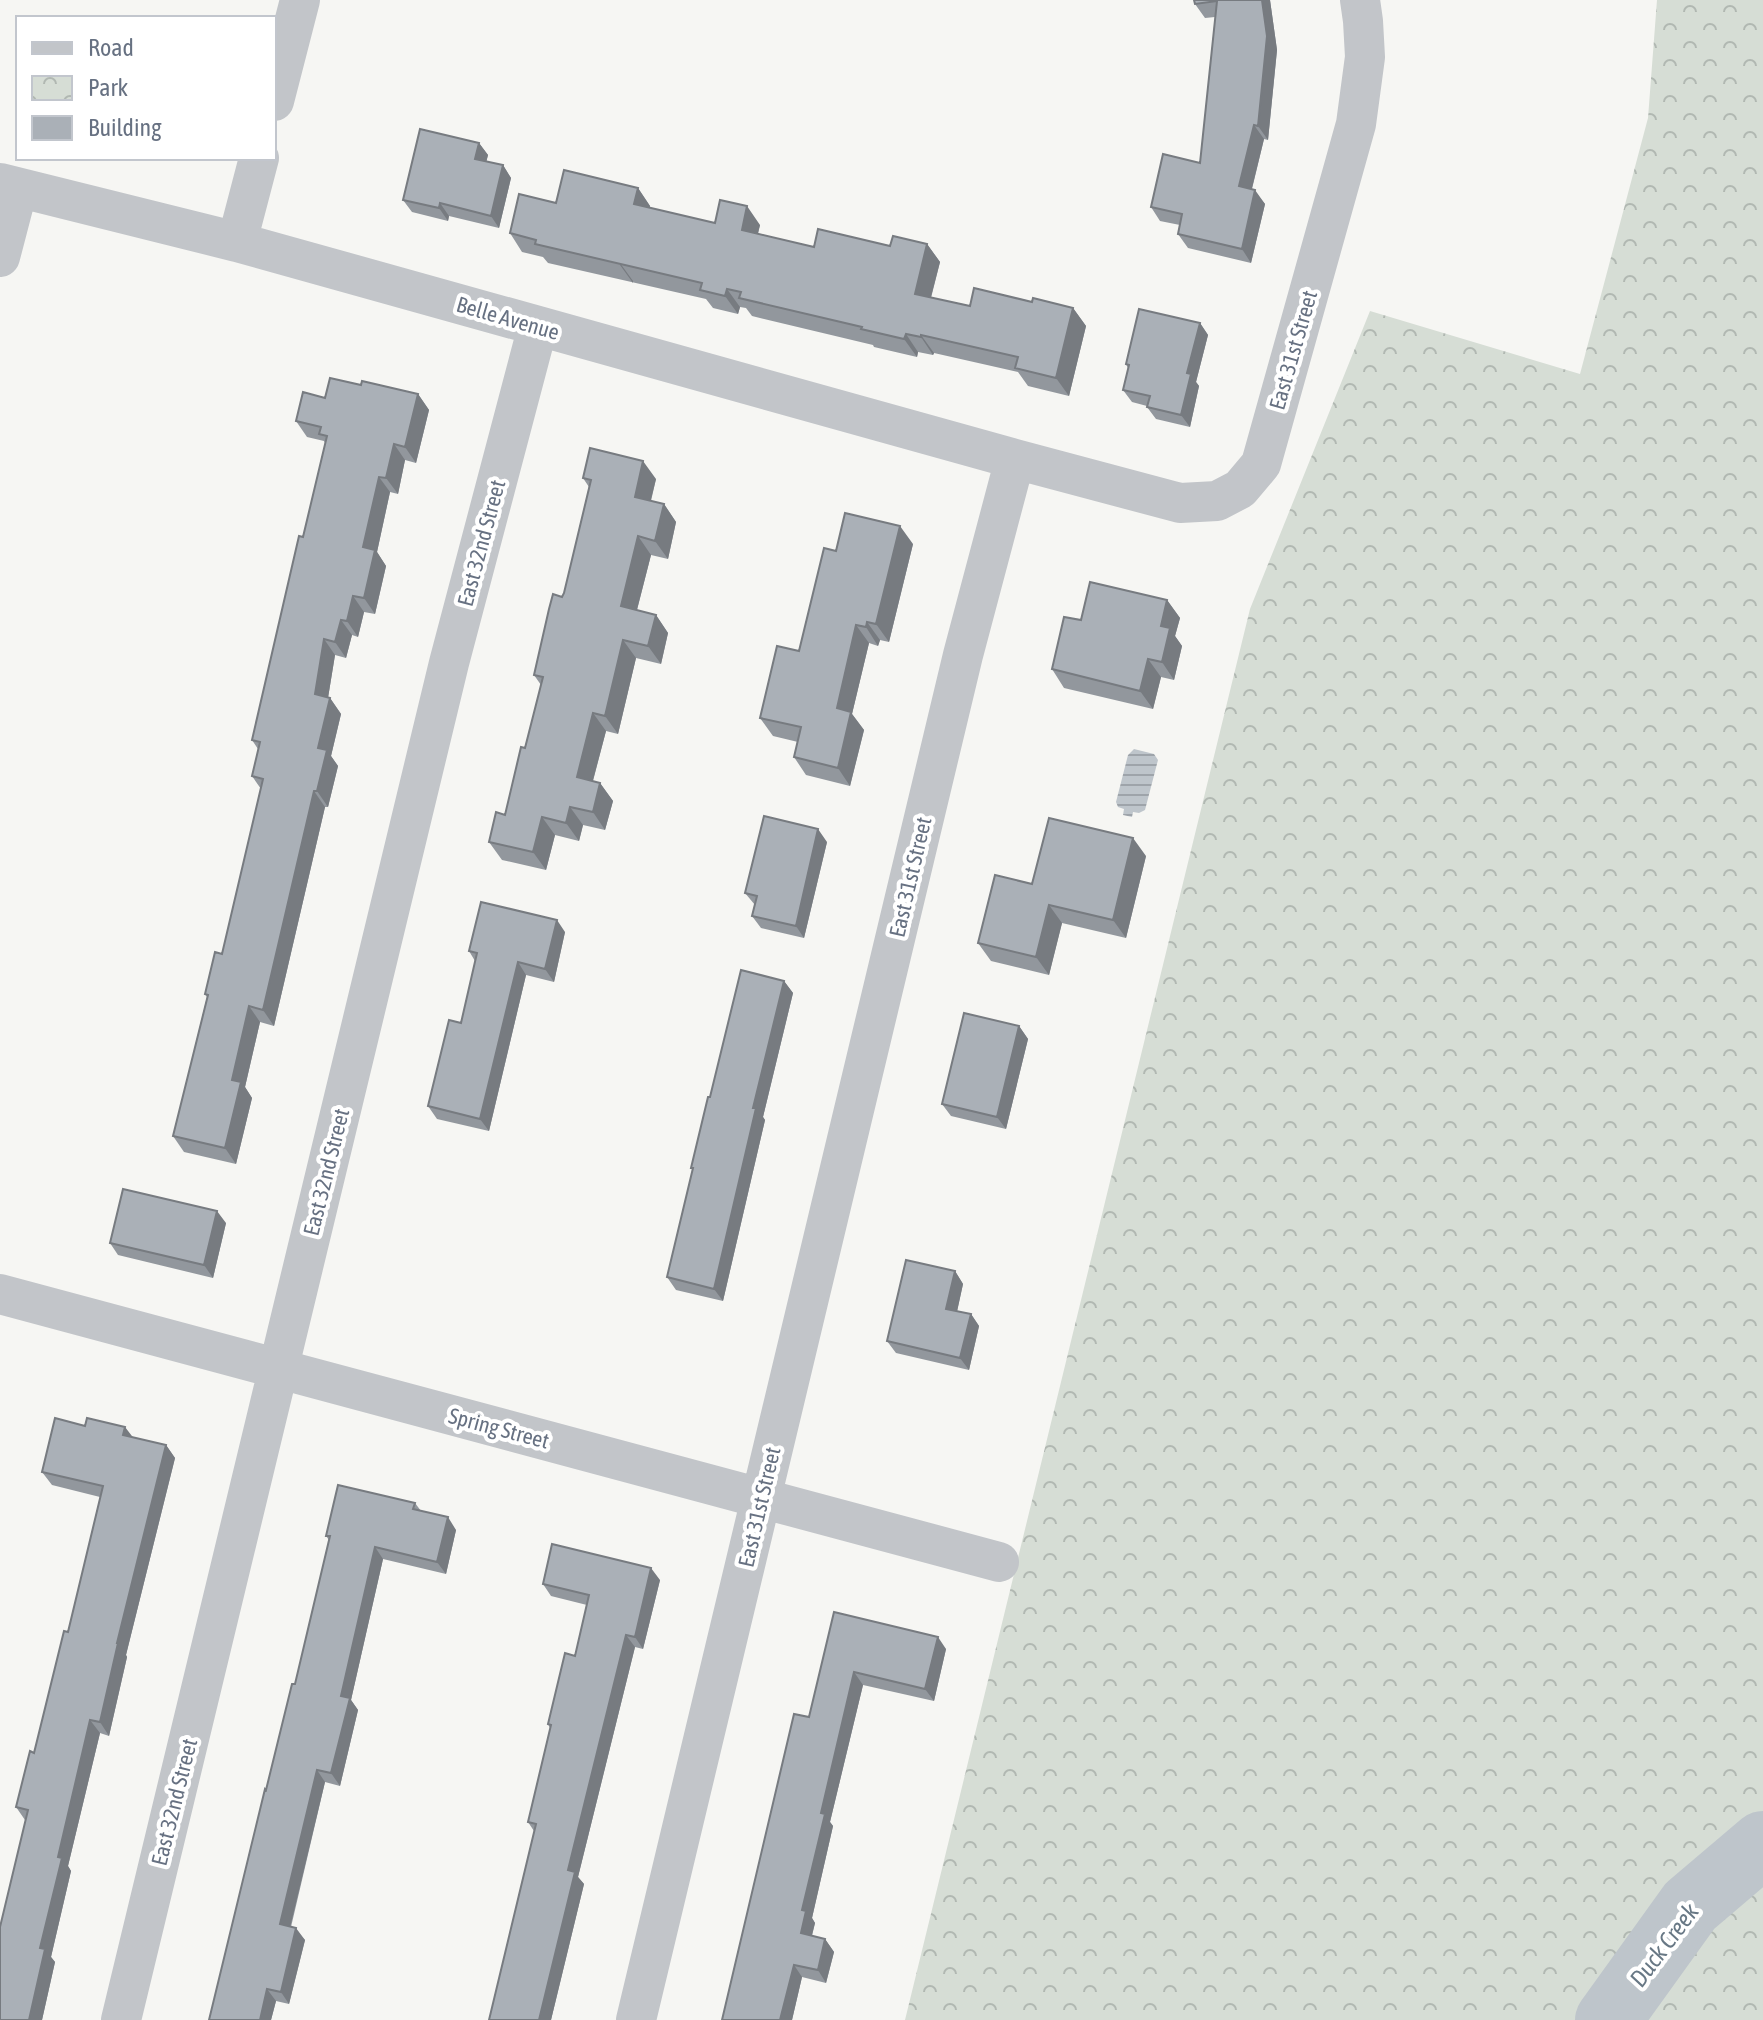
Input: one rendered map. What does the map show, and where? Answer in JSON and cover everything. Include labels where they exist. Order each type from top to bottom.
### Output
[{"type":"street","points":[[276,93],[300,0]]},
{"type":"street","name":"East 31st Street","points":[[636,2020],[959,670],[1015,459],[1180,503],[1217,501],[1240,489],[1261,464],[1356,124],[1365,57],[1360,0]]},
{"type":"street","points":[[237,242],[258,160]]},
{"type":"street","points":[[0,257],[9,186]]},
{"type":"street","name":"Belle Avenue","points":[[9,186],[237,242],[1015,459]]},
{"type":"street","name":"East 32nd Street","points":[[121,2020],[449,663],[538,326]]},
{"type":"street","name":"Spring Street","points":[[0,1294],[999,1562]]},
{"type":"green space","points":[[1657,0],[1763,0],[1763,2020],[905,2020],[1250,609],[1370,311],[1580,374],[1648,118]]},
{"type":"shaded area","points":[[1134,749],[1154,754],[1158,760],[1145,810],[1133,812],[1132,817],[1123,815],[1124,809],[1118,807],[1116,802],[1128,755]]},
{"type":"building","points":[[1194,0],[1262,0],[1267,36],[1258,126],[1254,125],[1239,186],[1255,190],[1242,249],[1178,234],[1182,214],[1151,207],[1163,154],[1200,163],[1217,1],[1195,4]]},
{"type":"building","points":[[420,129],[479,143],[475,159],[503,165],[491,216],[440,203],[439,208],[403,200]]},
{"type":"building","points":[[564,170],[638,188],[634,204],[715,223],[720,200],[747,206],[742,230],[814,247],[818,229],[890,246],[893,236],[927,244],[915,294],[970,306],[974,288],[1073,308],[1056,378],[1015,368],[1018,357],[921,335],[906,334],[904,339],[861,329],[739,298],[741,292],[727,289],[725,296],[700,290],[702,283],[535,244],[536,240],[510,233],[519,194],[556,203]]},
{"type":"building","points":[[1139,309],[1200,323],[1187,373],[1191,374],[1181,415],[1147,407],[1150,396],[1123,390]]},
{"type":"building","points":[[330,378],[361,385],[362,381],[418,394],[405,447],[394,444],[386,478],[379,477],[363,547],[375,550],[364,598],[353,596],[347,621],[341,620],[335,642],[324,639],[315,694],[330,698],[318,748],[327,750],[317,791],[314,791],[263,1010],[249,1006],[232,1080],[241,1082],[225,1148],[173,1136],[208,995],[205,994],[215,952],[222,954],[263,779],[252,776],[260,742],[252,740],[299,536],[303,537],[327,436],[319,434],[321,427],[296,421],[303,392],[325,398]]},
{"type":"building","points":[[590,448],[643,461],[635,497],[664,504],[655,541],[638,536],[621,606],[656,615],[648,646],[623,640],[605,716],[593,713],[577,777],[600,783],[593,812],[570,807],[566,823],[542,817],[533,852],[489,842],[496,812],[505,815],[521,747],[525,748],[543,677],[534,675],[549,609],[553,594],[562,597],[564,593],[591,480],[583,478]]},
{"type":"building","points":[[845,513],[900,526],[876,624],[867,622],[866,627],[856,625],[837,708],[851,712],[838,768],[794,757],[801,727],[760,718],[777,646],[799,651],[824,548],[836,551]]},
{"type":"building","points":[[1090,582],[1167,600],[1161,626],[1170,628],[1162,662],[1148,659],[1140,691],[1052,669],[1064,617],[1081,620]]},
{"type":"building","points":[[764,816],[818,829],[796,926],[752,916],[757,896],[745,893]]},
{"type":"building","points":[[1049,818],[1133,838],[1113,920],[1049,905],[1036,957],[978,943],[995,875],[1032,884]]},
{"type":"building","points":[[481,902],[557,920],[545,969],[518,962],[480,1119],[428,1106],[449,1020],[461,1023],[477,953],[469,951]]},
{"type":"building","points":[[741,970],[784,981],[714,1289],[667,1277]]},
{"type":"building","points":[[964,1013],[1019,1026],[997,1117],[942,1104]]},
{"type":"building","points":[[123,1189],[217,1211],[204,1265],[110,1243]]},
{"type":"building","points":[[906,1260],[955,1271],[946,1309],[971,1314],[960,1358],[887,1341]]},
{"type":"building","points":[[55,1418],[85,1426],[87,1418],[125,1427],[123,1435],[166,1445],[100,1722],[90,1720],[58,1857],[62,1858],[40,1948],[45,1949],[29,2020],[0,2020],[0,1927],[28,1810],[16,1807],[30,1751],[34,1753],[64,1631],[68,1632],[103,1486],[42,1472]]},
{"type":"building","points":[[338,1485],[415,1503],[413,1509],[448,1517],[437,1562],[375,1547],[341,1696],[350,1698],[331,1773],[317,1770],[280,1924],[296,1928],[281,1992],[267,1989],[260,2020],[209,2020],[265,1789],[292,1684],[295,1684],[330,1536],[326,1536]]},
{"type":"building","points":[[552,1544],[651,1568],[635,1637],[626,1635],[568,1870],[575,1872],[539,2020],[489,2020],[536,1824],[528,1822],[551,1725],[548,1724],[565,1653],[575,1656],[589,1595],[543,1584]]},
{"type":"building","points":[[834,1612],[938,1637],[925,1689],[854,1672],[802,1910],[806,1911],[801,1933],[825,1939],[818,1970],[794,1965],[780,2020],[722,2020],[794,1714],[809,1717]]},
{"type":"waterway","name":"Duck Creek","points":[[1608,2020],[1690,1906],[1763,1844]]}]
